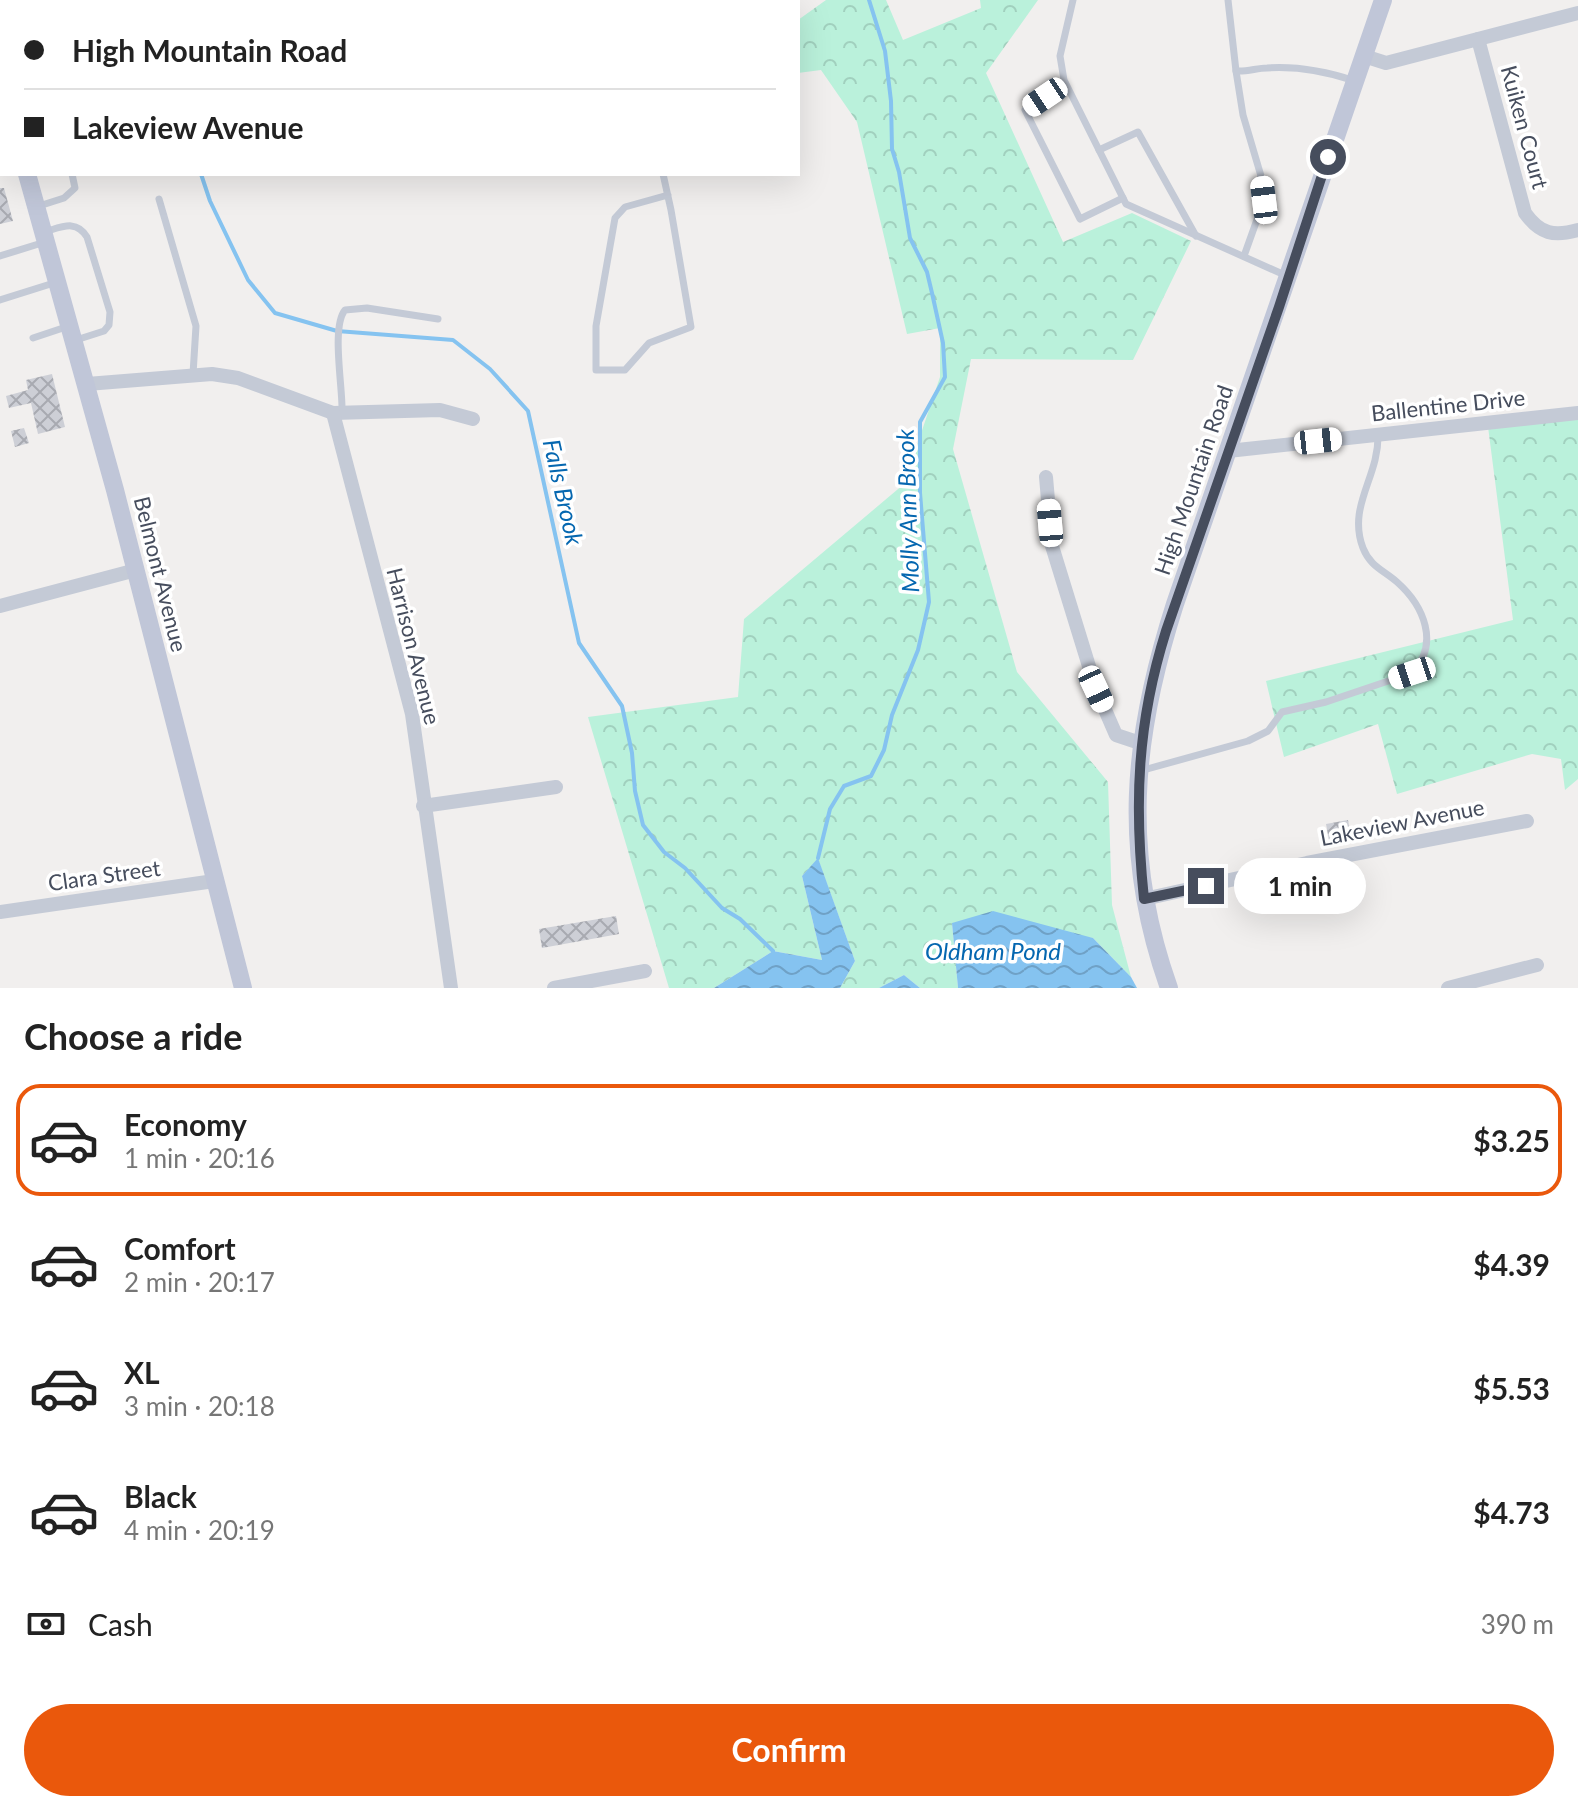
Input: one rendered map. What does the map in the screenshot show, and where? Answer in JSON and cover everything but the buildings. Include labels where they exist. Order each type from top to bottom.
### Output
[{"type":"street","name":"High Mountain Road","points":[[1169,988],[1157,956],[1144,899],[1137,804],[1140,743],[1158,658],[1383,0]]},
{"type":"street","points":[[1364,56],[1386,63],[1578,13]]},
{"type":"street","name":"Kuiken Court","points":[[1478,39],[1525,213],[1541,231],[1551,235],[1578,230]]},
{"type":"street","name":"Belmont Avenue","points":[[28,176],[87,384],[243,988]]},
{"type":"street","points":[[87,384],[212,374],[238,378],[338,413],[440,410],[473,419]]},
{"type":"street","name":"Harrison Avenue","points":[[338,413],[391,643],[407,692],[451,988]]},
{"type":"street","name":"Ballentine Drive","points":[[1228,451],[1578,413]]},
{"type":"street","points":[[1046,477],[1052,546],[1096,689],[1116,735],[1140,743]]},
{"type":"street","points":[[0,606],[136,570]]},
{"type":"street","points":[[423,806],[556,787]]},
{"type":"street","name":"Lakeview Avenue","points":[[1144,899],[1307,863],[1527,821]]},
{"type":"street","name":"Clara Street","points":[[0,912],[214,881]]},
{"type":"street","points":[[1448,988],[1537,965]]},
{"type":"street","points":[[554,988],[645,971]]},
{"type":"lane","points":[[1073,0],[1060,56],[1065,83],[1126,204],[1289,277]]},
{"type":"lane","points":[[1228,0],[1243,115],[1261,176],[1264,200],[1244,256]]},
{"type":"lane","points":[[1236,71],[1250,72],[1265,67],[1291,68],[1334,74],[1355,81]]},
{"type":"lane","points":[[1065,83],[1025,110],[1080,219],[1123,198]]},
{"type":"lane","points":[[1099,150],[1138,132],[1196,236]]},
{"type":"lane","points":[[37,206],[71,194],[75,188],[72,176]]},
{"type":"lane","points":[[663,176],[668,195],[691,327],[649,343],[625,370],[596,370],[596,326],[615,218],[625,207],[668,195]]},
{"type":"lane","points":[[159,199],[196,326],[193,374]]},
{"type":"lane","points":[[0,256],[73,224],[82,228],[87,237],[110,312],[109,325],[104,331],[33,338]]},
{"type":"lane","points":[[0,300],[59,282]]},
{"type":"lane","points":[[338,413],[338,321],[345,310],[367,308],[438,319]]},
{"type":"lane","points":[[1139,771],[1248,741],[1268,731],[1282,712],[1326,702],[1412,673],[1423,662],[1427,632],[1419,610],[1398,584],[1370,564],[1357,523],[1365,488],[1378,455],[1378,435]]},
{"type":"green space","points":[[826,0],[886,0],[903,40],[981,8],[980,0],[1038,0],[986,73],[1063,242],[1132,213],[1191,241],[1133,360],[971,359],[953,449],[1017,672],[1108,782],[1112,905],[1131,977],[1093,938],[952,923],[958,988],[920,988],[904,975],[879,988],[840,988],[855,961],[818,859],[802,876],[822,960],[773,951],[714,988],[669,988],[588,717],[738,697],[744,619],[904,484],[940,377],[940,328],[907,334],[857,122],[821,70],[800,73],[800,19]]},
{"type":"green space","points":[[1578,411],[1578,779],[1565,790],[1561,759],[1532,754],[1397,794],[1378,724],[1284,757],[1266,681],[1513,620],[1487,419]]},
{"type":"water","points":[[818,858],[855,961],[840,988],[714,988],[773,951],[822,960],[802,876]]},
{"type":"water","name":"Oldham Pond","points":[[993,911],[1093,938],[1131,977],[1137,988],[958,988],[952,923]]},
{"type":"water","name":"Oldham Pond","points":[[904,975],[920,988],[879,988]]},
{"type":"waterway","name":"Molly Ann Brook","points":[[818,858],[830,809],[844,786],[871,776],[884,750],[892,715],[918,650],[929,602],[920,493],[920,422],[945,377],[943,343],[932,293],[927,272],[910,238],[892,149],[891,101],[885,51],[869,0]]},
{"type":"waterway","name":"Falls Brook","points":[[202,176],[210,201],[248,280],[275,313],[337,331],[453,340],[490,369],[528,411],[579,643],[622,706],[643,825],[664,852],[685,868],[722,908],[740,919],[773,951]]},
{"type":"route","points":[[1206,886],[1144,899],[1137,804],[1140,743],[1166,631],[1328,157]]}]
